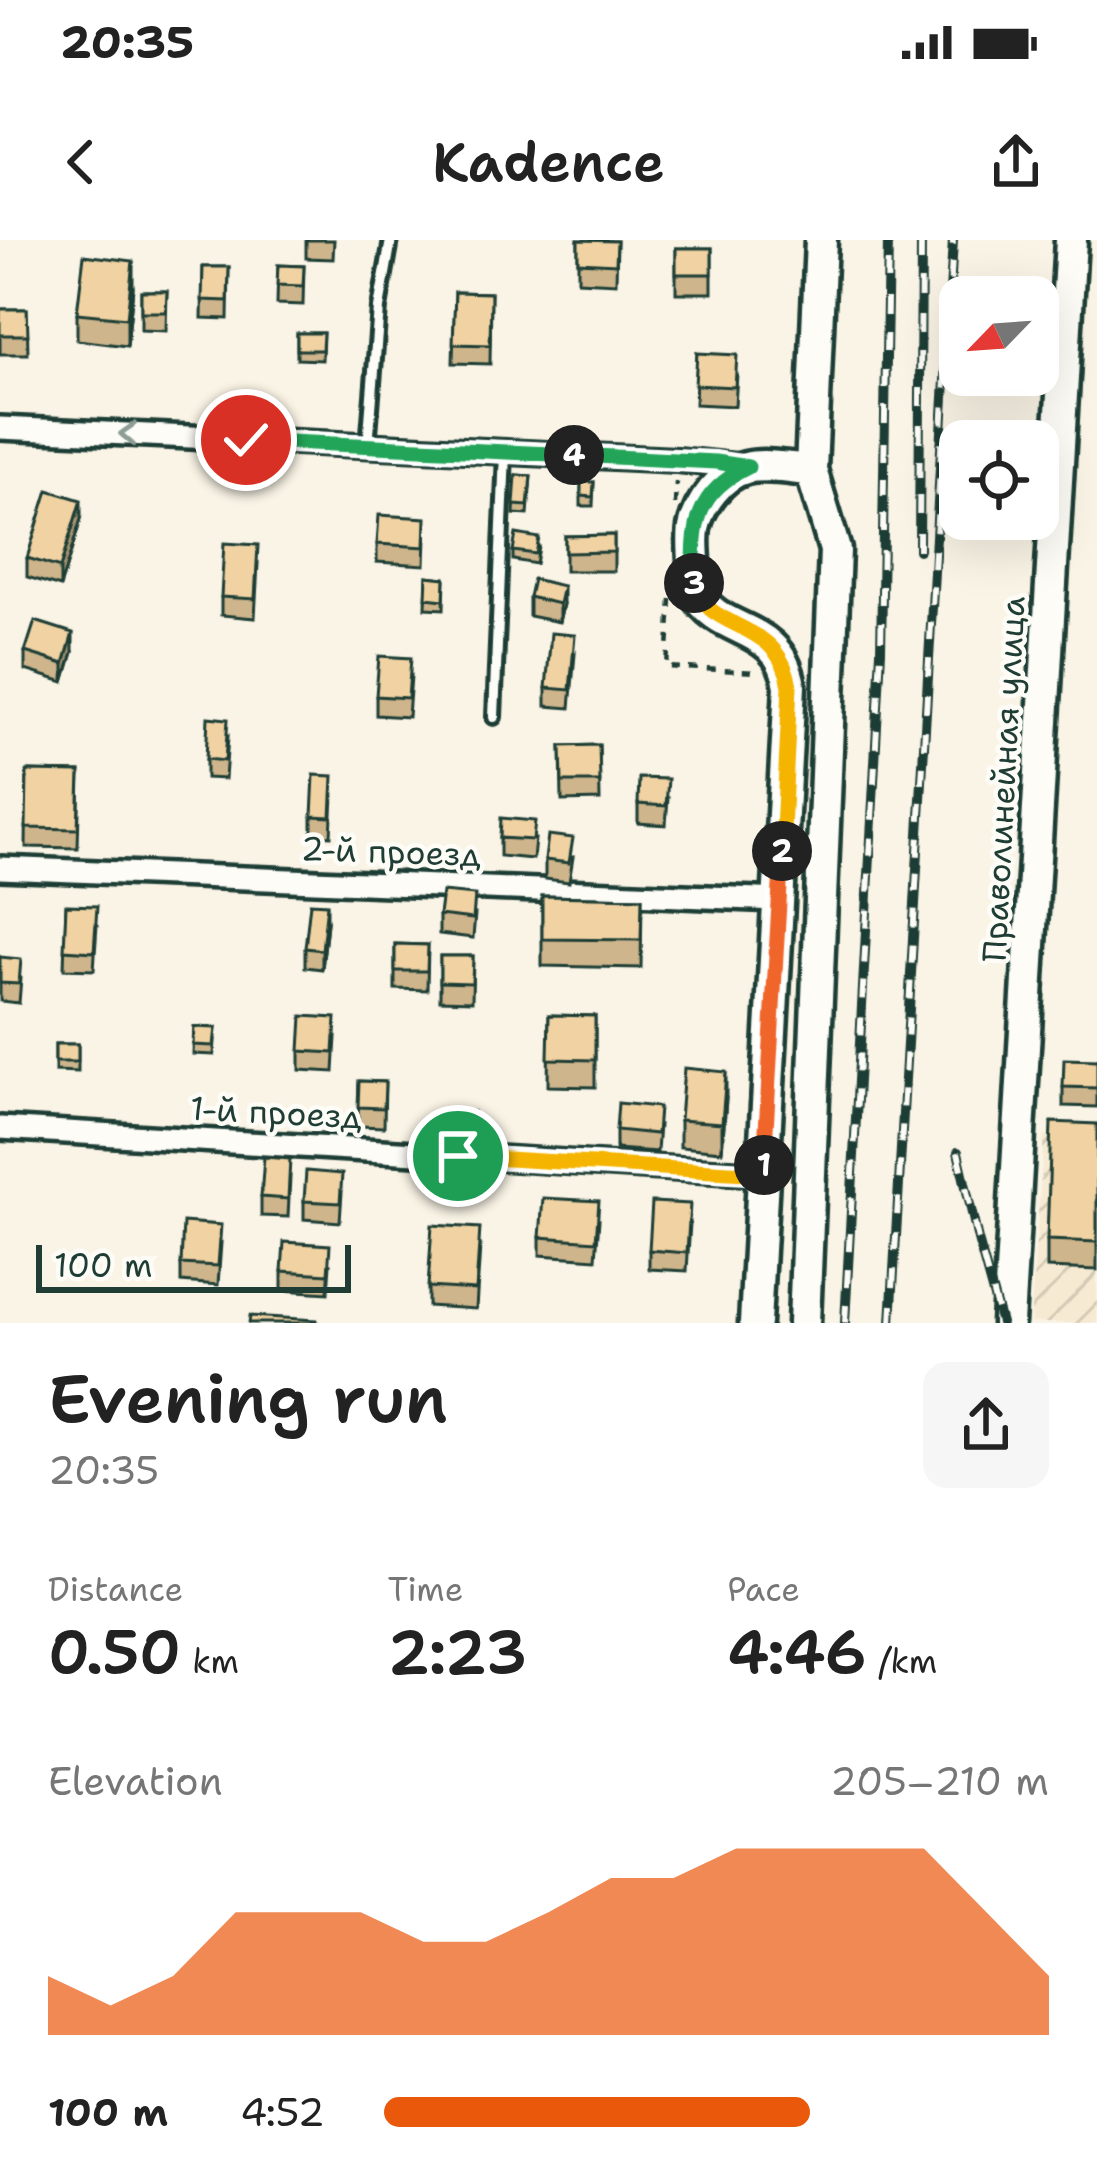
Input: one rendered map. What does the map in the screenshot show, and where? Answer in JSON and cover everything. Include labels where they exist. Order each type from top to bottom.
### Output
[{"type":"main road","points":[[804,1323],[835,550],[811,470],[821,240]]},
{"type":"main road","name":"Праволинейная улица","points":[[1008,1323],[1071,240]]},
{"type":"main road","points":[[755,1323],[790,686],[787,668],[773,647],[711,611],[694,590],[694,528],[704,505],[729,476],[748,467],[811,470]]},
{"type":"street","points":[[0,428],[748,467]]},
{"type":"street","name":"2-й проезд","points":[[0,868],[779,900]]},
{"type":"street","name":"1-й проезд","points":[[0,1128],[763,1174]]},
{"type":"lane","points":[[368,446],[379,308],[391,240]]},
{"type":"lane","points":[[494,717],[505,452]]},
{"type":"shaded area","points":[[1044,1135],[1097,1138],[1097,1323],[1030,1323]]},
{"type":"building","points":[[578,240],[617,241],[616,264],[578,262]]},
{"type":"building","points":[[676,248],[712,248],[712,274],[676,274]]},
{"type":"building","points":[[84,255],[133,261],[127,318],[77,313]]},
{"type":"building","points":[[278,265],[304,266],[303,286],[277,285]]},
{"type":"building","points":[[203,267],[229,267],[228,301],[202,300]]},
{"type":"building","points":[[141,291],[167,291],[166,312],[141,312]]},
{"type":"building","points":[[455,292],[491,293],[490,345],[453,344]]},
{"type":"building","points":[[0,309],[27,309],[28,335],[0,335]]},
{"type":"building","points":[[297,333],[323,333],[322,350],[297,350]]},
{"type":"building","points":[[697,353],[737,355],[735,387],[695,385]]},
{"type":"building","points":[[516,475],[531,476],[528,506],[514,505]]},
{"type":"building","points":[[581,482],[594,482],[593,497],[581,496]]},
{"type":"building","points":[[48,490],[81,500],[60,568],[27,558]]},
{"type":"building","points":[[379,515],[426,518],[425,547],[377,544]]},
{"type":"building","points":[[516,534],[539,538],[536,554],[513,551]]},
{"type":"building","points":[[614,535],[614,552],[565,553],[565,536]]},
{"type":"building","points":[[224,543],[258,545],[255,599],[221,597]]},
{"type":"building","points":[[427,576],[445,578],[444,600],[426,598]]},
{"type":"building","points":[[533,579],[563,586],[559,604],[529,597]]},
{"type":"building","points":[[35,621],[73,633],[64,664],[25,652]]},
{"type":"building","points":[[551,633],[575,635],[570,690],[546,688]]},
{"type":"building","points":[[379,656],[411,658],[408,698],[376,696]]},
{"type":"building","points":[[208,717],[228,719],[225,761],[206,759]]},
{"type":"building","points":[[599,745],[600,782],[562,782],[561,746]]},
{"type":"building","points":[[27,771],[80,772],[78,829],[26,828]]},
{"type":"building","points":[[314,775],[333,776],[331,817],[312,816]]},
{"type":"building","points":[[639,778],[668,779],[666,806],[638,804]]},
{"type":"building","points":[[501,818],[535,821],[533,840],[500,838]]},
{"type":"building","points":[[548,835],[573,838],[569,863],[545,860]]},
{"type":"building","points":[[442,892],[475,895],[473,919],[439,915]]},
{"type":"building","points":[[542,896],[642,898],[641,940],[542,939]]},
{"type":"building","points":[[310,903],[327,904],[322,950],[305,948]]},
{"type":"building","points":[[66,905],[97,906],[94,952],[64,950]]},
{"type":"building","points":[[395,944],[428,945],[427,971],[395,971]]},
{"type":"building","points":[[440,956],[473,956],[472,983],[440,982]]},
{"type":"building","points":[[0,957],[21,959],[19,984],[0,983]]},
{"type":"building","points":[[549,1015],[595,1016],[595,1060],[548,1059]]},
{"type":"building","points":[[302,1016],[336,1018],[334,1053],[300,1051]]},
{"type":"building","points":[[194,1027],[216,1028],[214,1046],[193,1045]]},
{"type":"building","points":[[55,1044],[78,1044],[78,1062],[55,1062]]},
{"type":"building","points":[[1064,1059],[1097,1060],[1097,1088],[1063,1087]]},
{"type":"building","points":[[684,1068],[726,1072],[722,1123],[680,1120]]},
{"type":"building","points":[[359,1081],[385,1082],[384,1108],[358,1107]]},
{"type":"building","points":[[618,1103],[659,1107],[657,1134],[616,1130]]},
{"type":"building","points":[[440,1110],[473,1112],[472,1127],[439,1125]]},
{"type":"building","points":[[1051,1122],[1097,1124],[1097,1242],[1047,1240]]},
{"type":"building","points":[[264,1157],[290,1159],[288,1199],[261,1197]]},
{"type":"building","points":[[306,1171],[342,1174],[340,1203],[304,1201]]},
{"type":"building","points":[[543,1198],[599,1201],[596,1241],[540,1237]]},
{"type":"building","points":[[652,1202],[690,1204],[687,1253],[649,1250]]},
{"type":"building","points":[[183,1222],[221,1225],[218,1266],[181,1264]]},
{"type":"building","points":[[432,1225],[480,1228],[476,1290],[428,1287]]},
{"type":"building","points":[[284,1242],[330,1245],[328,1274],[282,1271]]},
{"type":"building","points":[[250,1316],[316,1320],[316,1323],[249,1323]]},
{"type":"railway","points":[[845,1323],[881,651],[888,240]]},
{"type":"railway","points":[[919,550],[921,240]]},
{"type":"railway","points":[[891,1323],[953,240]]},
{"type":"railway","points":[[958,1152],[1001,1323]]},
{"type":"route","points":[[246,440],[748,467],[729,476],[704,505],[694,528],[694,590],[711,611],[773,647],[787,668],[790,686],[763,1174],[458,1156]]}]
